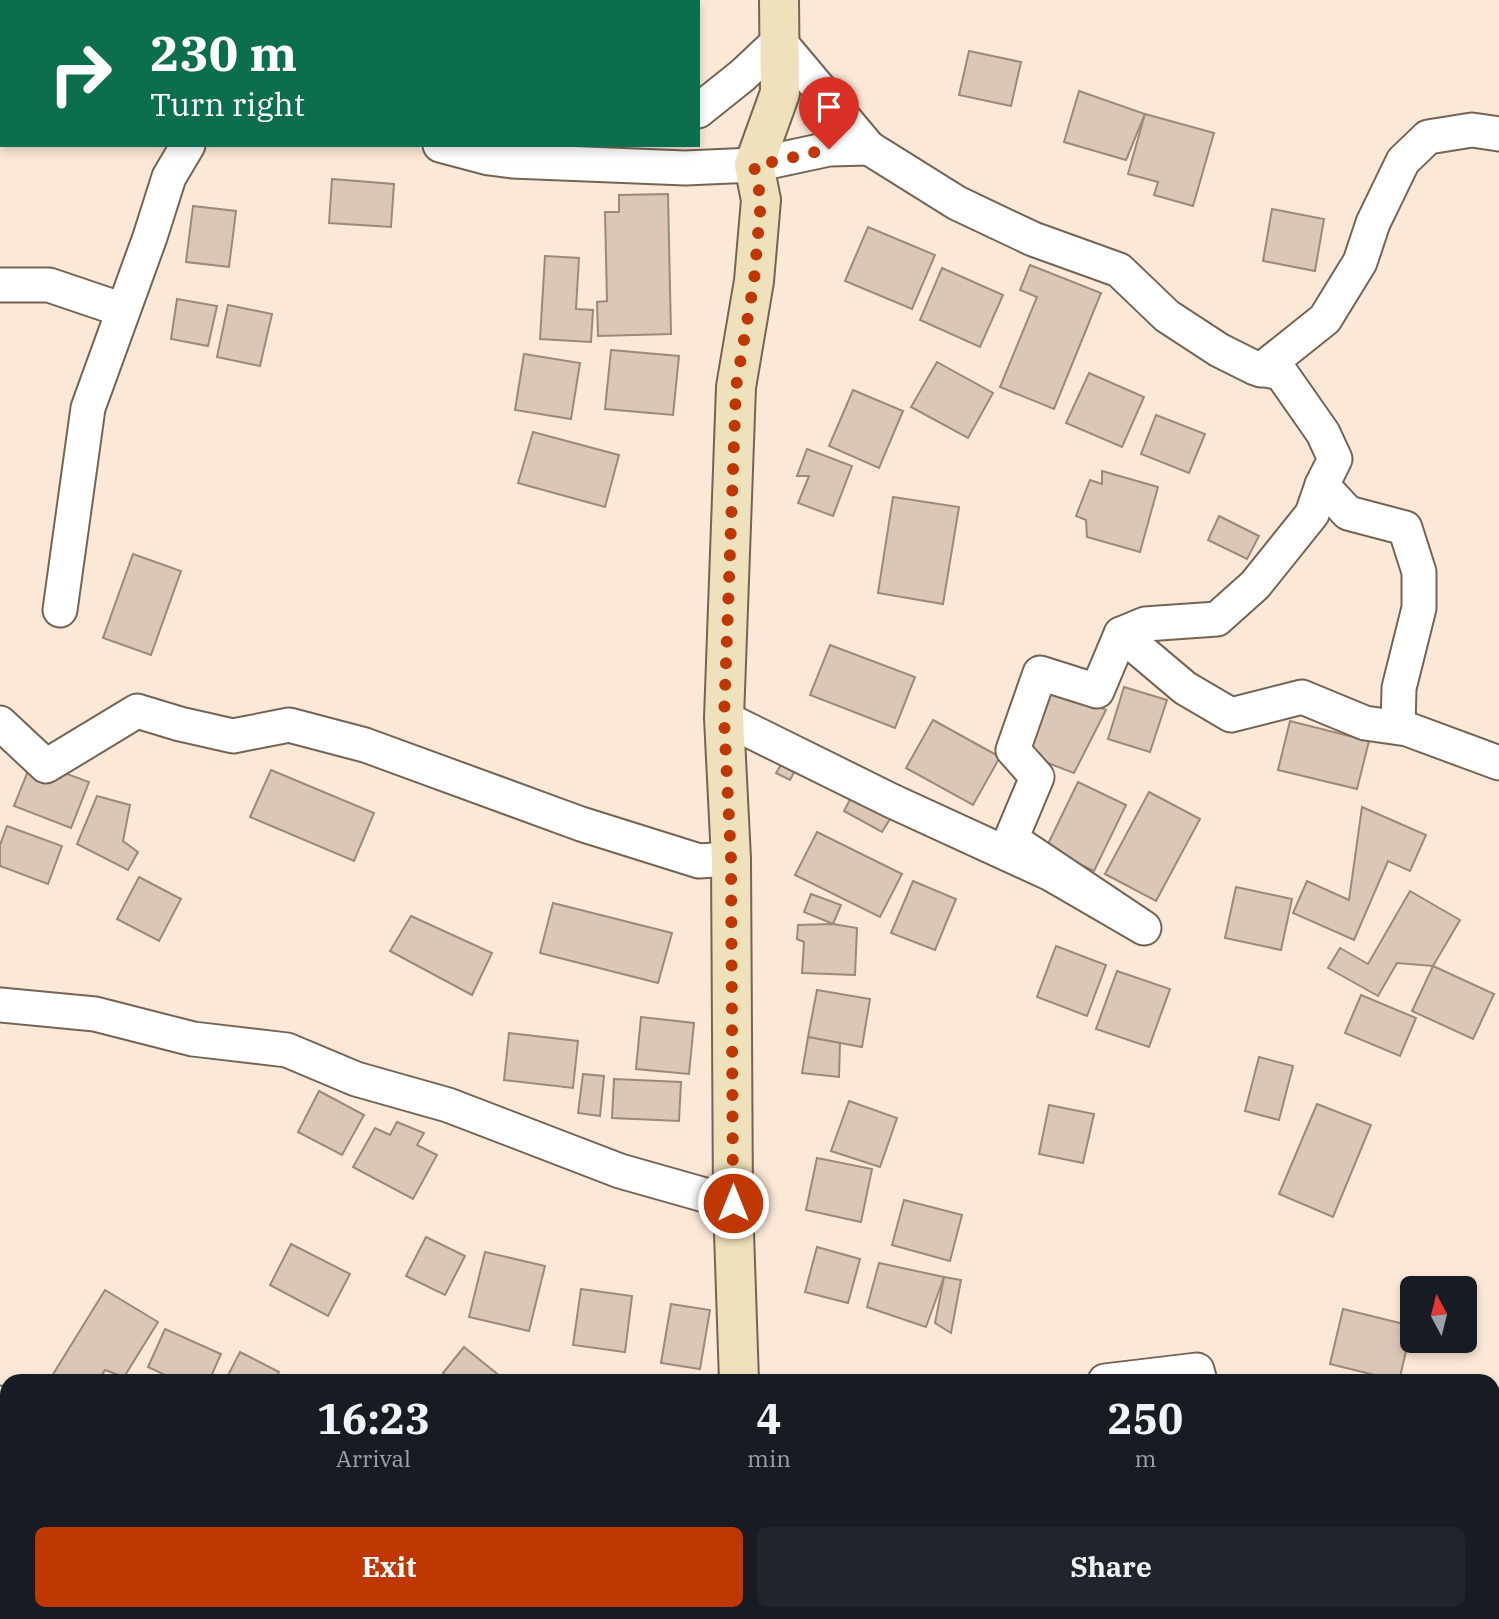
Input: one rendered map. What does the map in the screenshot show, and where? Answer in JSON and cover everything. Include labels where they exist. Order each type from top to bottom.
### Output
[{"type":"street","points":[[739,1374],[733,1203],[731,859],[724,718],[736,387],[754,281],[761,200],[754,166],[780,93],[779,0]]},
{"type":"street","points":[[700,109],[743,75],[779,41]]},
{"type":"street","points":[[724,718],[892,801],[1051,874],[1144,928],[1011,839],[1037,777],[1013,750],[1040,673],[1097,691],[1121,634],[1145,624],[1217,619],[1255,585],[1312,514],[1335,459],[1323,433],[1281,373],[1261,370],[1219,349],[1167,316],[1119,270],[1033,239],[957,203],[869,148],[779,41]]},
{"type":"street","points":[[1261,370],[1325,319],[1360,262],[1373,223],[1403,161],[1428,137],[1472,130],[1499,134]]},
{"type":"street","points":[[60,610],[88,408],[169,177],[187,147]]},
{"type":"street","points":[[448,147],[512,161],[685,168],[754,166],[829,149],[869,148]]},
{"type":"street","points":[[610,164],[640,147]]},
{"type":"street","points":[[0,285],[50,285],[122,310]]},
{"type":"street","points":[[1322,485],[1348,513],[1405,528],[1419,572],[1419,608],[1399,688],[1398,727]]},
{"type":"street","points":[[1121,634],[1185,688],[1231,715],[1302,697],[1365,723],[1407,729],[1499,763]]},
{"type":"street","points":[[0,723],[46,766],[137,711],[233,736],[289,725],[365,744],[581,824],[699,861],[731,859]]},
{"type":"street","points":[[0,1005],[94,1014],[194,1040],[287,1050],[356,1079],[448,1105],[620,1171],[733,1203]]},
{"type":"street","points":[[1164,1374],[1197,1370],[1198,1374]]},
{"type":"building","points":[[969,51],[1021,62],[1011,106],[959,95]]},
{"type":"building","points":[[1079,91],[1145,114],[1126,160],[1064,142]]},
{"type":"building","points":[[1145,114],[1214,133],[1193,206],[1154,195],[1158,182],[1128,174]]},
{"type":"building","points":[[332,179],[394,184],[391,227],[329,223]]},
{"type":"building","points":[[668,194],[671,334],[598,336],[597,302],[607,301],[605,212],[619,212],[619,195]]},
{"type":"building","points":[[193,206],[236,211],[229,267],[186,262]]},
{"type":"building","points":[[1272,209],[1324,219],[1315,271],[1263,261]]},
{"type":"building","points":[[868,227],[935,255],[912,309],[845,281]]},
{"type":"building","points":[[545,256],[579,258],[576,309],[593,310],[591,342],[540,339]]},
{"type":"building","points":[[1030,265],[1101,293],[1054,409],[1000,387],[1037,297],[1020,290]]},
{"type":"building","points":[[942,268],[1003,295],[980,347],[920,320]]},
{"type":"building","points":[[177,299],[217,306],[208,346],[171,339]]},
{"type":"building","points":[[228,305],[272,314],[260,366],[217,357]]},
{"type":"building","points":[[611,350],[679,356],[673,415],[605,409]]},
{"type":"building","points":[[524,354],[580,363],[571,419],[515,410]]},
{"type":"building","points":[[937,362],[993,393],[968,438],[911,407]]},
{"type":"building","points":[[1089,373],[1144,397],[1122,447],[1066,423]]},
{"type":"building","points":[[853,390],[903,411],[879,468],[829,446]]},
{"type":"building","points":[[1156,415],[1205,434],[1189,473],[1141,454]]},
{"type":"building","points":[[533,432],[619,455],[605,507],[518,483]]},
{"type":"building","points":[[807,449],[852,466],[833,516],[798,503],[809,476],[797,476]]},
{"type":"building","points":[[1102,471],[1158,487],[1140,552],[1087,537],[1086,520],[1076,516],[1090,480],[1102,484]]},
{"type":"building","points":[[893,497],[959,507],[943,604],[878,593]]},
{"type":"building","points":[[1219,516],[1259,536],[1247,559],[1208,540]]},
{"type":"building","points":[[133,554],[181,571],[151,655],[103,638]]},
{"type":"building","points":[[830,645],[915,677],[895,728],[810,695]]},
{"type":"building","points":[[1048,683],[1106,710],[1074,773],[1016,751]]},
{"type":"building","points":[[1124,687],[1167,700],[1150,752],[1108,739]]},
{"type":"building","points":[[933,720],[1000,757],[973,805],[906,768]]},
{"type":"building","points":[[1290,721],[1369,741],[1357,789],[1278,770]]},
{"type":"building","points":[[32,761],[89,782],[71,828],[14,806]]},
{"type":"building","points":[[782,763],[797,767],[790,780],[776,773]]},
{"type":"building","points":[[271,770],[374,813],[354,861],[250,817]]},
{"type":"building","points":[[1078,782],[1126,805],[1094,871],[1046,848]]},
{"type":"building","points":[[854,792],[893,814],[882,832],[844,811]]},
{"type":"building","points":[[1149,792],[1200,819],[1156,901],[1105,874]]},
{"type":"building","points":[[97,796],[130,805],[123,841],[138,852],[128,870],[77,844]]},
{"type":"building","points":[[1362,807],[1426,835],[1410,871],[1388,861],[1354,940],[1293,913],[1307,881],[1349,900]]},
{"type":"building","points":[[7,826],[62,846],[48,884],[0,866],[0,845]]},
{"type":"building","points":[[817,832],[902,874],[880,917],[795,875]]},
{"type":"building","points":[[139,877],[181,899],[159,941],[117,919]]},
{"type":"building","points":[[913,881],[956,899],[935,950],[891,933]]},
{"type":"building","points":[[1236,887],[1292,899],[1281,950],[1225,938]]},
{"type":"building","points":[[1410,891],[1460,920],[1433,966],[1397,963],[1378,996],[1328,968],[1340,948],[1368,964]]},
{"type":"building","points":[[811,894],[841,905],[833,924],[804,912]]},
{"type":"building","points":[[553,903],[672,933],[658,983],[540,953]]},
{"type":"building","points":[[411,916],[492,953],[472,995],[390,951]]},
{"type":"building","points":[[833,924],[857,928],[855,975],[802,973],[804,942],[797,939],[798,925]]},
{"type":"building","points":[[1056,946],[1106,965],[1087,1016],[1037,997]]},
{"type":"building","points":[[1433,966],[1494,994],[1473,1039],[1412,1011]]},
{"type":"building","points":[[1117,971],[1170,989],[1149,1047],[1096,1029]]},
{"type":"building","points":[[817,990],[870,999],[862,1047],[808,1037]]},
{"type":"building","points":[[1361,995],[1416,1018],[1400,1056],[1345,1033]]},
{"type":"building","points":[[641,1017],[694,1023],[689,1074],[636,1069]]},
{"type":"building","points":[[509,1033],[578,1041],[573,1088],[504,1080]]},
{"type":"building","points":[[808,1037],[840,1043],[839,1077],[802,1073]]},
{"type":"building","points":[[1259,1057],[1293,1066],[1279,1120],[1245,1111]]},
{"type":"building","points":[[583,1074],[604,1076],[600,1116],[578,1113]]},
{"type":"building","points":[[614,1079],[681,1082],[679,1121],[612,1118]]},
{"type":"building","points":[[319,1091],[364,1115],[342,1155],[298,1132]]},
{"type":"building","points":[[849,1101],[897,1118],[880,1167],[831,1151]]},
{"type":"building","points":[[1317,1104],[1371,1125],[1333,1217],[1279,1194]]},
{"type":"building","points":[[1049,1105],[1094,1114],[1083,1163],[1039,1154]]},
{"type":"building","points":[[397,1122],[424,1133],[417,1145],[437,1155],[413,1199],[353,1167],[375,1128],[390,1135]]},
{"type":"building","points":[[817,1158],[872,1169],[861,1222],[806,1210]]},
{"type":"building","points":[[904,1200],[962,1215],[950,1261],[892,1245]]},
{"type":"building","points":[[426,1237],[465,1256],[445,1295],[406,1276]]},
{"type":"building","points":[[291,1244],[350,1274],[328,1316],[270,1285]]},
{"type":"building","points":[[817,1247],[860,1259],[848,1303],[805,1292]]},
{"type":"building","points":[[485,1252],[545,1266],[529,1331],[469,1317]]},
{"type":"building","points":[[879,1263],[944,1277],[926,1327],[867,1307]]},
{"type":"building","points":[[944,1277],[961,1280],[951,1333],[935,1323]]},
{"type":"building","points":[[581,1289],[632,1296],[625,1352],[573,1345]]},
{"type":"building","points":[[105,1290],[158,1322],[126,1374],[105,1370],[102,1374],[53,1374]]},
{"type":"building","points":[[671,1304],[710,1310],[700,1369],[661,1363]]},
{"type":"building","points":[[1343,1309],[1400,1323],[1400,1353],[1406,1353],[1401,1374],[1371,1374],[1330,1364]]},
{"type":"building","points":[[165,1329],[221,1354],[212,1374],[163,1374],[148,1367]]},
{"type":"building","points":[[464,1347],[497,1374],[444,1374]]},
{"type":"building","points":[[240,1352],[279,1372],[278,1374],[229,1374]]},
{"type":"route","points":[[733,1203],[731,859],[724,718],[736,387],[754,281],[761,200],[754,166],[829,149]]}]
